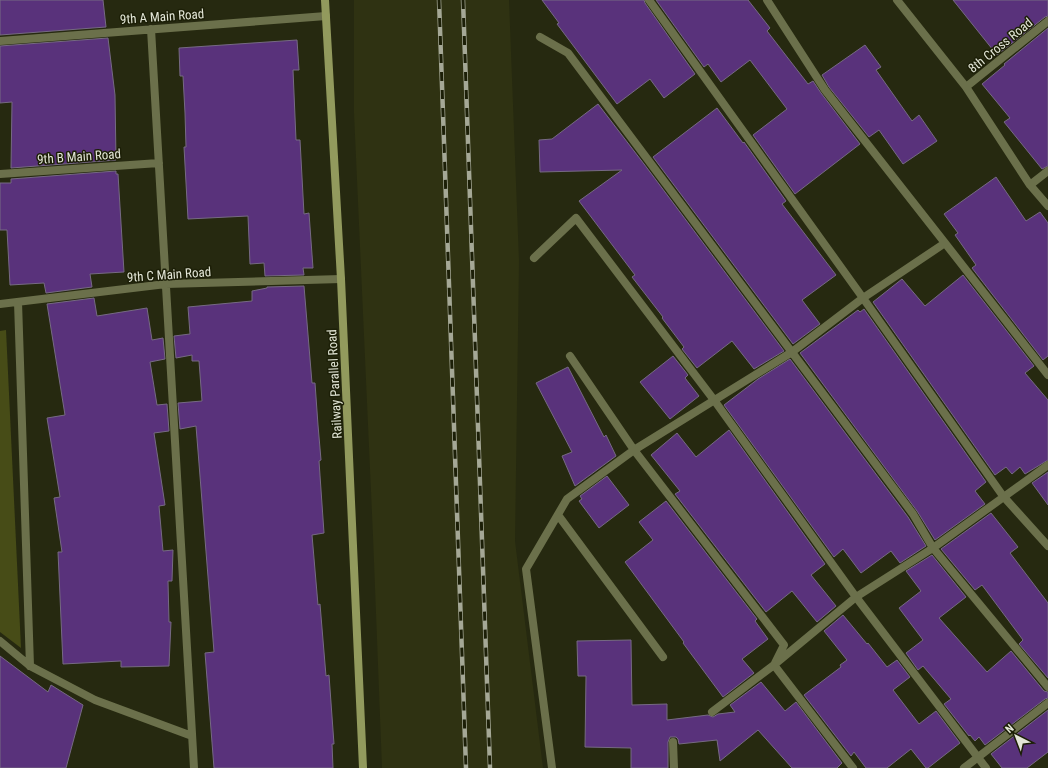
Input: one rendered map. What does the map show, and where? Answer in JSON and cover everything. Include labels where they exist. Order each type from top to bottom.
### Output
[{"type":"street","name":"Railway Parallel Road","points":[[325,0],[341,279],[363,768]]},
{"type":"street","points":[[649,0],[1003,496],[1048,546]]},
{"type":"street","points":[[767,0],[825,90],[1048,375]]},
{"type":"street","points":[[897,0],[966,87],[1030,185],[1048,206]]},
{"type":"street","name":"9th A Main Road","points":[[0,41],[326,16]]},
{"type":"street","name":"8th Cross Road","points":[[966,87],[1048,21]]},
{"type":"street","points":[[152,29],[194,768]]},
{"type":"street","points":[[540,37],[568,53],[913,514],[933,548],[1048,687]]},
{"type":"street","name":"9th B Main Road","points":[[0,174],[159,163]]},
{"type":"street","points":[[1030,185],[1048,171]]},
{"type":"street","points":[[534,258],[576,218],[714,400],[856,597],[986,768]]},
{"type":"street","points":[[552,768],[526,569],[567,499],[634,450],[792,352],[863,298],[944,243]]},
{"type":"street","name":"9th C Main Road","points":[[0,304],[166,284],[341,279]]},
{"type":"street","points":[[18,302],[30,666]]},
{"type":"street","points":[[570,356],[634,450],[784,645],[774,665]]},
{"type":"street","points":[[712,712],[774,665],[856,597],[933,548],[1048,465]]},
{"type":"street","points":[[558,515],[663,657]]},
{"type":"street","points":[[0,641],[30,666],[95,700],[192,736]]},
{"type":"street","points":[[774,665],[853,768]]},
{"type":"street","points":[[964,768],[1048,703]]},
{"type":"street","points":[[673,742],[674,768]]},
{"type":"shaded area","points":[[354,0],[509,0],[519,261],[515,541],[543,768],[382,768],[354,113]]},
{"type":"shaded area","points":[[6,330],[21,648],[0,632],[0,331]]},
{"type":"building","points":[[0,0],[103,0],[106,27],[0,35]]},
{"type":"building","points":[[542,0],[644,0],[695,74],[664,98],[650,79],[617,104],[557,24],[559,23]]},
{"type":"building","points":[[656,0],[748,0],[770,28],[767,31],[808,84],[813,81],[860,144],[795,194],[753,135],[787,109],[750,60],[721,82],[708,64],[704,67]]},
{"type":"building","points":[[953,0],[1048,0],[1048,16],[997,55]]},
{"type":"building","points":[[1048,28],[1048,166],[1042,169],[1004,122],[1010,118],[982,84]]},
{"type":"building","points":[[108,38],[115,95],[116,160],[11,168],[12,102],[0,103],[0,46]]},
{"type":"building","points":[[297,40],[299,70],[293,70],[296,140],[300,140],[304,214],[309,213],[313,268],[303,268],[304,275],[265,276],[264,263],[250,264],[248,216],[188,219],[184,147],[186,147],[185,113],[183,76],[180,76],[179,48]]},
{"type":"building","points":[[865,45],[881,67],[876,70],[912,121],[919,115],[937,141],[903,164],[879,130],[869,137],[829,87],[822,75]]},
{"type":"building","points":[[598,104],[784,351],[754,369],[732,341],[697,368],[682,349],[684,347],[662,318],[663,317],[632,277],[635,275],[579,201],[622,170],[540,172],[539,140],[552,139]]},
{"type":"building","points":[[717,108],[743,143],[744,142],[786,201],[782,204],[836,275],[802,300],[820,324],[793,344],[653,157]]},
{"type":"building","points":[[116,171],[116,174],[118,174],[124,272],[90,274],[92,287],[46,293],[44,283],[10,285],[7,230],[0,230],[0,183],[11,183],[11,179]]},
{"type":"building","points":[[996,177],[1026,221],[1040,212],[1048,223],[1048,356],[1043,360],[972,268],[976,265],[955,235],[958,233],[944,214]]},
{"type":"building","points":[[963,275],[1034,366],[1025,373],[1048,400],[1048,460],[1025,474],[1020,467],[1012,474],[1006,467],[995,475],[873,302],[902,279],[925,306]]},
{"type":"building","points":[[304,286],[312,383],[315,383],[321,460],[319,461],[324,533],[312,535],[326,676],[329,675],[334,744],[332,744],[333,768],[214,768],[205,653],[214,652],[196,426],[180,429],[178,403],[202,401],[199,361],[192,361],[192,355],[176,358],[174,336],[190,334],[188,307],[252,301],[252,291],[267,287]]},
{"type":"building","points":[[94,298],[97,316],[147,308],[152,340],[163,338],[165,359],[150,362],[157,405],[167,404],[169,431],[154,433],[165,505],[159,506],[163,551],[173,550],[172,581],[168,581],[169,622],[171,622],[169,666],[121,667],[121,661],[63,664],[58,552],[62,552],[54,498],[60,497],[47,418],[65,415],[47,304]]},
{"type":"building","points":[[864,309],[986,482],[975,491],[985,504],[935,540],[917,511],[800,353],[858,310],[860,312]]},
{"type":"building","points":[[673,356],[688,375],[685,378],[699,396],[670,419],[640,382]]},
{"type":"building","points":[[790,359],[908,517],[926,546],[900,563],[891,551],[861,573],[843,549],[834,557],[724,405],[758,379]]},
{"type":"building","points":[[568,367],[604,437],[606,435],[616,456],[575,486],[562,456],[572,452],[536,383]]},
{"type":"building","points":[[729,430],[825,564],[811,575],[836,606],[817,622],[792,591],[766,612],[675,494],[680,491],[651,455],[677,433],[696,457]]},
{"type":"building","points":[[1048,472],[1048,505],[1032,483]]},
{"type":"building","points":[[607,476],[629,505],[599,528],[579,501],[582,499],[580,496]]},
{"type":"building","points":[[666,501],[757,619],[755,621],[768,639],[742,659],[754,673],[723,697],[625,562],[653,540],[639,522]]},
{"type":"building","points":[[991,513],[1018,547],[1010,553],[1048,603],[1048,678],[1019,644],[1023,640],[982,585],[975,590],[941,549]]},
{"type":"building","points":[[932,555],[966,597],[939,618],[987,672],[1011,651],[1044,691],[1048,692],[1048,698],[985,745],[979,737],[975,741],[970,735],[969,736],[944,704],[951,699],[923,666],[918,670],[906,653],[923,640],[899,608],[921,591],[906,571]]},
{"type":"building","points":[[843,615],[887,667],[897,660],[910,677],[893,690],[919,724],[936,711],[960,743],[928,768],[926,768],[911,749],[887,768],[866,768],[854,752],[851,756],[804,695],[841,667],[840,665],[847,660],[824,631]]},
{"type":"building","points":[[631,640],[632,705],[667,704],[667,720],[708,715],[713,717],[718,714],[735,712],[730,705],[761,682],[785,711],[796,702],[842,763],[837,768],[792,768],[758,730],[720,761],[717,740],[679,744],[676,737],[670,737],[668,742],[668,768],[631,768],[631,748],[585,747],[586,676],[578,676],[577,641]]},
{"type":"building","points":[[0,656],[48,692],[51,685],[83,705],[66,768],[0,768]]},
{"type":"building","points":[[1048,710],[1048,752],[1027,768],[1002,768],[991,754]]},
{"type":"railway","points":[[439,0],[466,768]]},
{"type":"railway","points":[[463,0],[490,768]]}]
